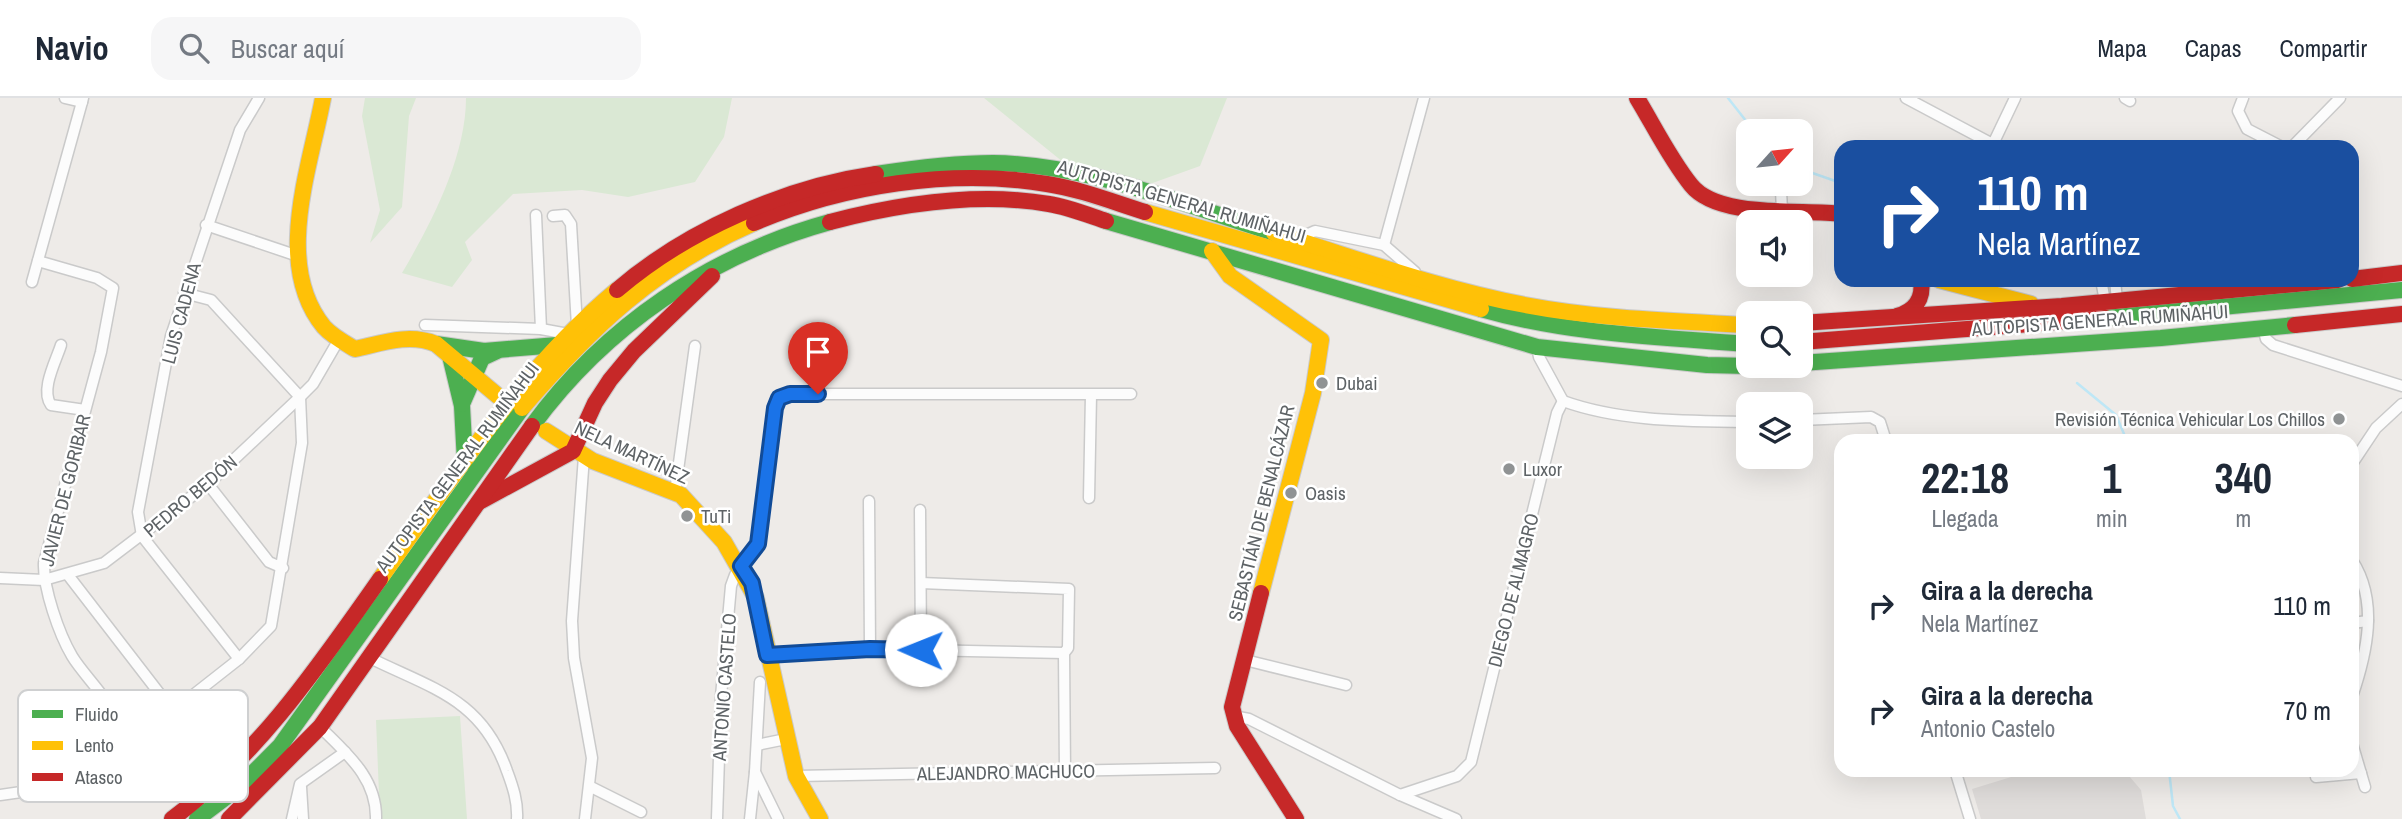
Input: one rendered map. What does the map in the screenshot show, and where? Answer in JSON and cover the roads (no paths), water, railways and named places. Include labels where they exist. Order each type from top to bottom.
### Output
[{"type":"main road","points":[[323,98],[300,222],[298,256],[310,310],[321,326],[338,341],[360,349],[402,338],[417,338],[468,350],[501,350]]},
{"type":"main road","points":[[1637,98],[1692,187],[1700,194],[1731,207],[1782,210]]},
{"type":"main road","points":[[248,751],[296,698],[465,462],[533,371],[567,335],[627,282],[662,257],[763,203],[859,175],[908,167],[995,163],[1044,167],[1101,179],[1423,278],[1524,305],[1603,317],[1736,324]]},
{"type":"main road","name":"AUTOPISTA GENERAL RUMIÑAHUI","points":[[248,778],[280,746],[522,408],[561,363],[646,283],[705,247],[751,225],[796,208],[866,190],[952,180],[987,177],[1049,184],[1523,321],[1601,333],[1736,343]]},
{"type":"main road","name":"AUTOPISTA GENERAL RUMIÑAHUI","points":[[248,801],[320,727],[537,419],[591,356],[657,300],[728,261],[815,224],[892,207],[1004,199],[1049,204],[1537,347],[1736,366]]},
{"type":"main road","points":[[1813,212],[1834,214]]},
{"type":"main road","name":"SEBASTIÁN DE BENALCÁZAR","points":[[1212,251],[1230,276],[1321,340],[1313,393],[1232,707],[1233,716]]},
{"type":"main road","points":[[477,503],[578,454],[595,403],[610,380],[634,351],[728,261]]},
{"type":"main road","points":[[2359,278],[2402,273]]},
{"type":"main road","points":[[1893,316],[1905,314],[1915,308],[1921,298],[1921,287]]},
{"type":"main road","points":[[1963,287],[2004,299],[2062,306]]},
{"type":"main road","points":[[1813,322],[2062,306],[2113,292],[2202,287]]},
{"type":"main road","name":"AUTOPISTA GENERAL RUMIÑAHUI","points":[[1813,341],[2108,318],[2402,290]]},
{"type":"main road","name":"AUTOPISTA GENERAL RUMIÑAHUI","points":[[1813,362],[2263,328],[2402,314]]},
{"type":"main road","points":[[462,405],[465,388],[474,378],[479,360],[491,352],[567,335]]},
{"type":"main road","points":[[436,344],[498,396]]},
{"type":"main road","points":[[450,356],[462,405],[465,462]]},
{"type":"main road","name":"NELA MARTÍNEZ","points":[[546,431],[578,454],[675,492],[688,501],[741,566],[754,591],[796,776],[820,819]]},
{"type":"main road","points":[[1233,716],[1296,819]]},
{"type":"main road","points":[[172,819],[192,802]]},
{"type":"main road","name":"AUTOPISTA GENERAL RUMIÑAHUI","points":[[197,819],[219,802]]},
{"type":"main road","name":"AUTOPISTA GENERAL RUMIÑAHUI","points":[[229,819],[247,802]]},
{"type":"street","points":[[32,282],[82,100],[65,98]]},
{"type":"street","name":"LUIS CADENA","points":[[142,536],[138,512],[172,336],[206,225],[240,130],[259,98]]},
{"type":"street","points":[[1384,245],[1424,98]]},
{"type":"street","points":[[1906,98],[1925,102],[1985,140]]},
{"type":"street","points":[[1998,140],[2015,98]]},
{"type":"street","points":[[2243,98],[2238,111],[2247,130],[2268,140]]},
{"type":"street","points":[[2299,140],[2340,98]]},
{"type":"street","points":[[1781,196],[1782,210]]},
{"type":"street","points":[[536,215],[541,329]]},
{"type":"street","points":[[425,325],[541,329],[567,335],[571,224],[565,215],[553,216]]},
{"type":"street","points":[[206,225],[298,256]]},
{"type":"street","points":[[1296,240],[1315,231],[1384,245],[1423,278]]},
{"type":"street","name":"JAVIER DE GORIBAR","points":[[38,261],[97,278],[113,288],[85,410],[44,563],[44,580],[70,653],[97,690]]},
{"type":"street","points":[[184,293],[211,300],[300,397],[302,443],[284,568],[271,626],[239,659],[200,690]]},
{"type":"street","points":[[2263,328],[2266,339],[2273,345],[2402,386]]},
{"type":"street","name":"PEDRO BEDÓN","points":[[0,578],[44,580],[104,563],[208,484],[300,397],[313,384],[338,341]]},
{"type":"street","points":[[61,345],[47,389],[47,401],[51,405],[85,410]]},
{"type":"street","points":[[675,492],[695,346]]},
{"type":"street","points":[[1537,347],[1539,357],[1563,401],[1610,413],[1679,420],[1736,422]]},
{"type":"street","name":"ANTONIO CASTELO","points":[[717,819],[722,696],[731,586],[741,566],[758,544],[775,408],[779,398],[790,394],[1091,395]]},
{"type":"street","points":[[1089,498],[1091,395],[1131,394]]},
{"type":"street","name":"DIEGO DE ALMAGRO","points":[[1400,795],[1457,776],[1471,762],[1557,414],[1563,401]]},
{"type":"street","points":[[2359,454],[2376,428],[2402,404]]},
{"type":"street","points":[[1813,419],[1871,417],[1880,422],[1884,434]]},
{"type":"street","points":[[578,454],[572,621],[574,658],[592,758],[591,788],[585,819]]},
{"type":"street","points":[[208,484],[269,562],[284,568]]},
{"type":"street","points":[[869,501],[870,649]]},
{"type":"street","points":[[920,510],[921,650]]},
{"type":"street","points":[[142,536],[239,659]]},
{"type":"street","points":[[68,575],[157,690]]},
{"type":"street","points":[[2359,577],[2366,594],[2368,621],[2365,657],[2359,668]]},
{"type":"street","points":[[921,583],[1065,587],[1070,593],[1068,648],[1064,653],[1065,772]]},
{"type":"street","points":[[2359,622],[2368,621]]},
{"type":"street","points":[[767,655],[870,649],[1064,653]]},
{"type":"street","points":[[370,658],[459,701],[488,729],[501,753],[515,792],[517,819]]},
{"type":"street","points":[[1245,660],[1346,685]]},
{"type":"street","points":[[750,819],[760,682]]},
{"type":"street","points":[[1233,716],[1249,719],[1400,795],[1456,819]]},
{"type":"street","points":[[320,727],[363,772],[373,791],[376,819]]},
{"type":"street","points":[[757,745],[786,739]]},
{"type":"street","points":[[292,819],[300,784],[345,752]]},
{"type":"street","points":[[2359,767],[2365,787]]},
{"type":"street","name":"ALEJANDRO MACHUCO","points":[[796,776],[1215,768]]},
{"type":"street","points":[[755,772],[778,819]]},
{"type":"street","points":[[1957,777],[1970,819]]},
{"type":"street","points":[[2316,778],[2327,777]]},
{"type":"street","points":[[300,784],[303,819]]},
{"type":"street","points":[[591,788],[641,812]]},
{"type":"street","name":"JAVIER DE GORIBAR","points":[[0,795],[18,792]]},
{"type":"waterway","points":[[1728,98],[1745,119]]},
{"type":"waterway","points":[[1813,173],[1834,181]]},
{"type":"waterway","points":[[2077,383],[2116,415],[2124,434]]},
{"type":"waterway","points":[[2170,777],[2173,806],[2180,819]]},
{"type":"place","name":"Dubai","points":[[1322,383]]},
{"type":"place","name":"Revisión Técnica Vehicular Los Chillos","points":[[2339,419]]},
{"type":"place","name":"Luxor","points":[[1509,469]]},
{"type":"place","name":"Oasis","points":[[1291,493]]},
{"type":"place","name":"TuTi","points":[[687,516]]}]
